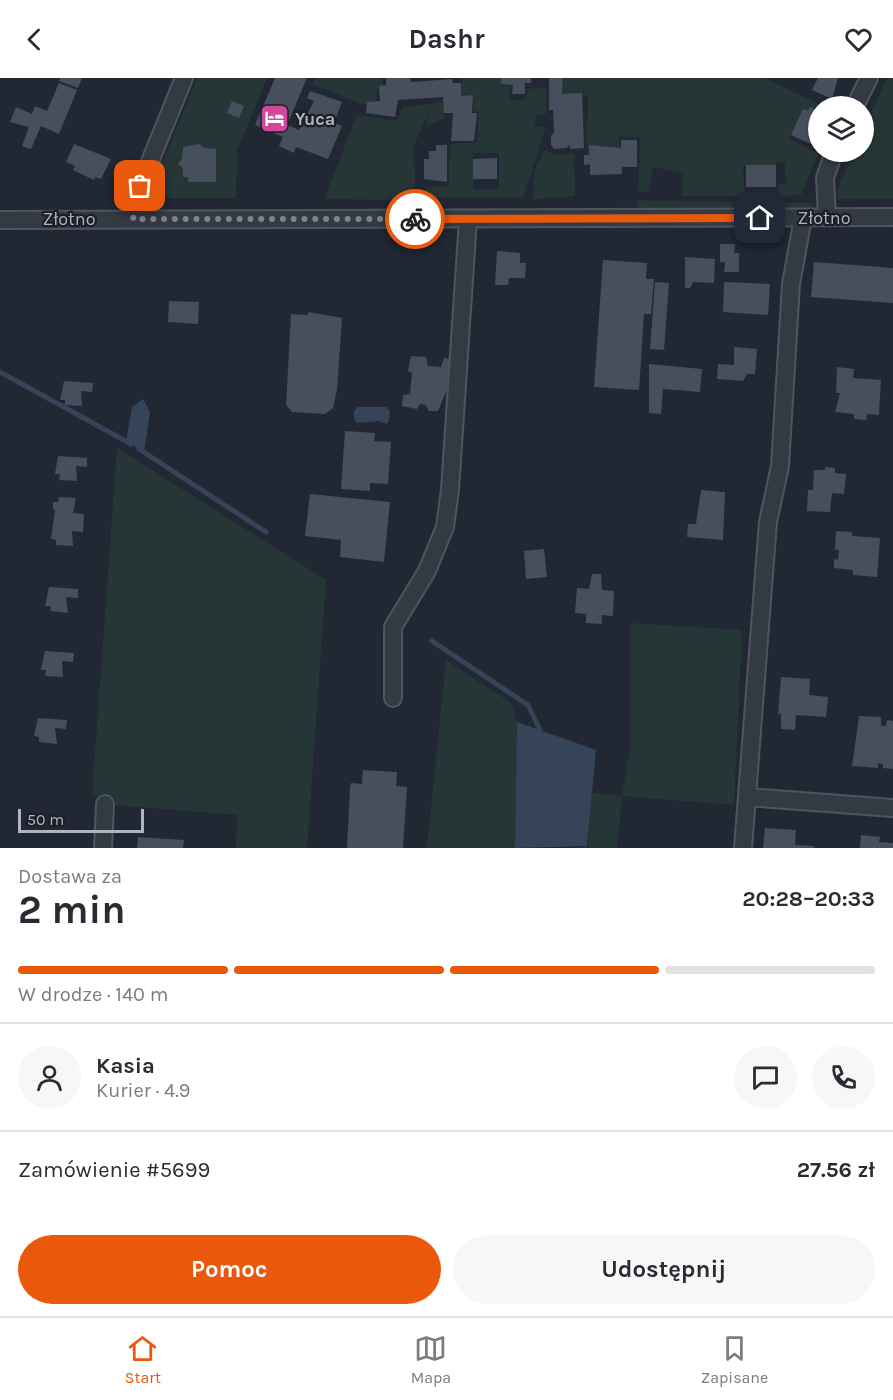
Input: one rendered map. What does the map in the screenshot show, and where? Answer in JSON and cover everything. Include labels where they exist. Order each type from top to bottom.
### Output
[{"type":"street","points":[[133,219],[140,186],[184,78]]},
{"type":"street","points":[[860,96],[869,78]]},
{"type":"street","points":[[827,218],[825,178],[831,162]]},
{"type":"street","points":[[743,848],[768,522],[780,466],[791,284],[803,218]]},
{"type":"street","name":"Złotno","points":[[0,220],[893,218]]},
{"type":"street","points":[[393,698],[393,627],[427,572],[445,527],[450,490],[468,219]]},
{"type":"street","points":[[747,797],[893,808]]},
{"type":"street","points":[[103,848],[105,804]]},
{"type":"shaded area","points":[[197,78],[267,78],[237,151],[236,198],[153,198],[151,191]]},
{"type":"shaded area","points":[[315,78],[382,78],[383,88],[377,89],[376,105],[361,104],[313,84]]},
{"type":"shaded area","points":[[462,78],[501,78],[501,85],[511,86],[509,100],[524,100],[528,89],[546,87],[547,113],[536,116],[535,126],[545,127],[524,197],[425,198],[425,187],[449,186],[450,144],[477,142],[479,111],[474,111],[473,95],[461,96]],"holes":[[[473,153],[499,153],[499,189],[473,189]]]},
{"type":"shaded area","points":[[564,78],[764,78],[808,99],[808,113],[805,112],[789,139],[808,149],[808,162],[815,162],[801,195],[778,196],[778,185],[786,184],[785,163],[777,161],[775,166],[743,166],[745,196],[681,196],[684,173],[653,167],[648,192],[638,192],[640,137],[619,137],[620,152],[587,149],[588,96],[563,95]]},
{"type":"shaded area","points":[[887,78],[893,78],[893,199],[838,199],[837,190],[850,162],[874,162],[874,107]]},
{"type":"shaded area","points":[[446,102],[443,115],[446,118],[426,126],[430,109],[414,145],[415,200],[324,199],[357,115],[397,121],[403,107]]},
{"type":"shaded area","points":[[545,150],[554,155],[574,153],[575,196],[533,199],[535,169]]},
{"type":"shaded area","points":[[637,200],[815,203],[808,209],[792,210],[637,208]]},
{"type":"shaded area","points":[[117,448],[326,580],[307,848],[236,848],[237,815],[115,805],[115,797],[92,795]]},
{"type":"shaded area","points":[[630,623],[742,630],[734,805],[622,796],[630,747]]},
{"type":"shaded area","points":[[446,660],[511,703],[517,722],[515,848],[427,848]]},
{"type":"shaded area","points":[[592,793],[622,796],[617,848],[574,848],[588,846]]},
{"type":"water","points":[[143,399],[150,412],[144,452],[126,441],[132,407]]},
{"type":"water","points":[[358,407],[386,407],[390,411],[389,421],[387,424],[379,421],[358,423],[354,420],[354,411]]},
{"type":"water","points":[[517,722],[596,750],[587,846],[515,848]]},
{"type":"building","points":[[60,78],[82,78],[78,88],[59,81]]},
{"type":"building","name":"Yuca","points":[[275,78],[307,78],[287,125],[299,130],[314,101],[307,98],[310,91],[342,102],[335,120],[330,121],[342,126],[328,159],[296,147],[294,153],[279,146],[283,137],[255,125]]},
{"type":"building","points":[[386,78],[410,78],[411,82],[452,79],[453,83],[461,83],[461,96],[473,95],[472,113],[477,113],[474,141],[451,141],[453,113],[444,113],[443,97],[398,100],[395,117],[366,113],[367,102],[380,101],[379,86],[386,85]]},
{"type":"building","points":[[501,78],[531,78],[531,83],[525,83],[525,94],[512,94],[513,85],[501,84]]},
{"type":"building","points":[[549,78],[563,78],[562,94],[582,93],[584,148],[570,149],[570,145],[566,148],[554,149],[551,145],[551,136],[554,132],[553,110],[549,110]]},
{"type":"building","points":[[818,78],[838,78],[833,96],[825,96],[812,90]]},
{"type":"building","points":[[59,83],[77,90],[59,134],[41,126],[31,149],[22,146],[29,127],[10,122],[16,107],[32,114],[35,106],[47,111]]},
{"type":"building","points":[[232,101],[244,106],[239,118],[227,113]]},
{"type":"building","points":[[803,109],[808,111],[808,143],[791,135]]},
{"type":"building","points":[[621,140],[637,140],[637,167],[622,167],[622,174],[590,175],[590,164],[584,165],[584,155],[589,155],[589,145],[621,148]]},
{"type":"building","points":[[74,144],[111,159],[101,179],[95,177],[94,180],[73,170],[75,166],[66,162]]},
{"type":"building","points":[[199,144],[204,148],[216,149],[216,182],[188,182],[188,177],[183,177],[183,168],[178,164],[182,159],[183,147]]},
{"type":"building","points":[[436,145],[447,145],[447,182],[424,179],[424,159],[429,159],[429,151],[436,151]]},
{"type":"building","points":[[497,158],[497,179],[473,179],[473,159]]},
{"type":"building","points":[[746,165],[776,165],[776,187],[746,187]]},
{"type":"building","points":[[720,244],[735,244],[734,253],[739,253],[739,272],[724,272],[725,262],[720,262]]},
{"type":"building","points":[[497,251],[520,253],[520,263],[526,263],[525,278],[509,278],[508,285],[495,285]]},
{"type":"building","points":[[685,257],[715,259],[714,283],[693,282],[690,288],[685,288]]},
{"type":"building","points":[[603,260],[647,263],[646,279],[654,279],[651,314],[644,314],[639,390],[594,387]]},
{"type":"building","points":[[814,262],[893,268],[893,303],[811,297]]},
{"type":"building","points":[[655,282],[669,283],[664,350],[650,349]]},
{"type":"building","points":[[724,282],[770,284],[768,315],[723,312]]},
{"type":"building","points":[[169,301],[199,302],[198,324],[168,322]]},
{"type":"building","points":[[308,312],[342,318],[337,390],[333,408],[325,414],[292,412],[286,405],[291,314],[308,315]]},
{"type":"building","points":[[734,347],[757,349],[755,374],[747,374],[743,381],[717,379],[718,364],[734,365]]},
{"type":"building","points":[[411,356],[426,357],[428,366],[441,367],[444,358],[451,359],[450,382],[438,411],[429,411],[426,405],[420,404],[417,409],[402,406],[403,395],[410,394],[412,373],[408,371]]},
{"type":"building","points":[[649,364],[702,369],[700,392],[663,389],[661,414],[649,413]]},
{"type":"building","points":[[837,367],[854,369],[853,378],[881,380],[879,415],[867,414],[866,420],[854,419],[854,414],[835,412],[840,393],[836,393]]},
{"type":"building","points":[[64,381],[93,383],[92,392],[81,391],[82,406],[65,405],[65,400],[60,400]]},
{"type":"building","points":[[345,431],[375,433],[374,441],[391,442],[388,484],[370,483],[370,491],[341,489]]},
{"type":"building","points":[[58,456],[87,458],[87,467],[76,466],[77,481],[59,480],[60,474],[55,474]]},
{"type":"building","points":[[825,467],[835,468],[835,473],[846,474],[844,494],[832,493],[830,512],[807,511],[808,490],[813,490],[814,470],[825,470]]},
{"type":"building","points":[[701,490],[725,492],[723,540],[687,537],[688,524],[696,524]]},
{"type":"building","points":[[310,494],[390,502],[384,562],[340,557],[341,540],[305,536]]},
{"type":"building","points":[[59,497],[76,498],[73,513],[84,514],[83,532],[72,531],[73,546],[56,545],[56,540],[51,539],[55,510],[53,510],[53,502],[58,502]]},
{"type":"building","points":[[836,531],[852,532],[852,536],[880,538],[877,577],[853,575],[853,570],[834,568],[834,559],[838,560],[839,550],[835,550]]},
{"type":"building","points":[[544,549],[547,577],[526,579],[524,551]]},
{"type":"building","points":[[592,574],[601,574],[602,590],[614,591],[613,616],[602,615],[602,624],[586,623],[586,614],[575,613],[577,588],[589,589]]},
{"type":"building","points":[[49,587],[78,589],[78,598],[66,597],[68,613],[50,611],[51,606],[45,606]]},
{"type":"building","points":[[45,651],[74,653],[73,662],[62,661],[63,677],[45,676],[46,670],[41,670]]},
{"type":"building","points":[[781,677],[810,679],[809,695],[828,697],[826,717],[796,715],[795,730],[781,729],[781,714],[778,714]]},
{"type":"building","points":[[859,716],[881,717],[881,726],[886,726],[887,720],[893,721],[893,769],[883,768],[883,764],[878,763],[878,768],[852,766]]},
{"type":"building","points":[[38,718],[67,720],[66,729],[55,728],[57,744],[39,742],[39,737],[34,736]]},
{"type":"building","points":[[363,770],[397,772],[396,786],[407,787],[403,848],[347,848],[350,787],[351,783],[362,784]]},
{"type":"building","points":[[765,828],[796,830],[795,845],[814,846],[814,848],[763,848]]},
{"type":"building","points":[[861,835],[880,837],[879,842],[893,843],[893,848],[860,848]]},
{"type":"building","points":[[138,837],[184,840],[183,848],[137,848]]},
{"type":"waterway","points":[[0,372],[131,444]]},
{"type":"waterway","points":[[139,449],[266,532]]},
{"type":"waterway","points":[[432,641],[528,705],[540,730]]},
{"type":"way so far","points":[[140,186],[133,219],[415,219]]},
{"type":"place","name":"Yuca","points":[[274,119]]},
{"type":"route","points":[[415,219],[760,218]]}]
